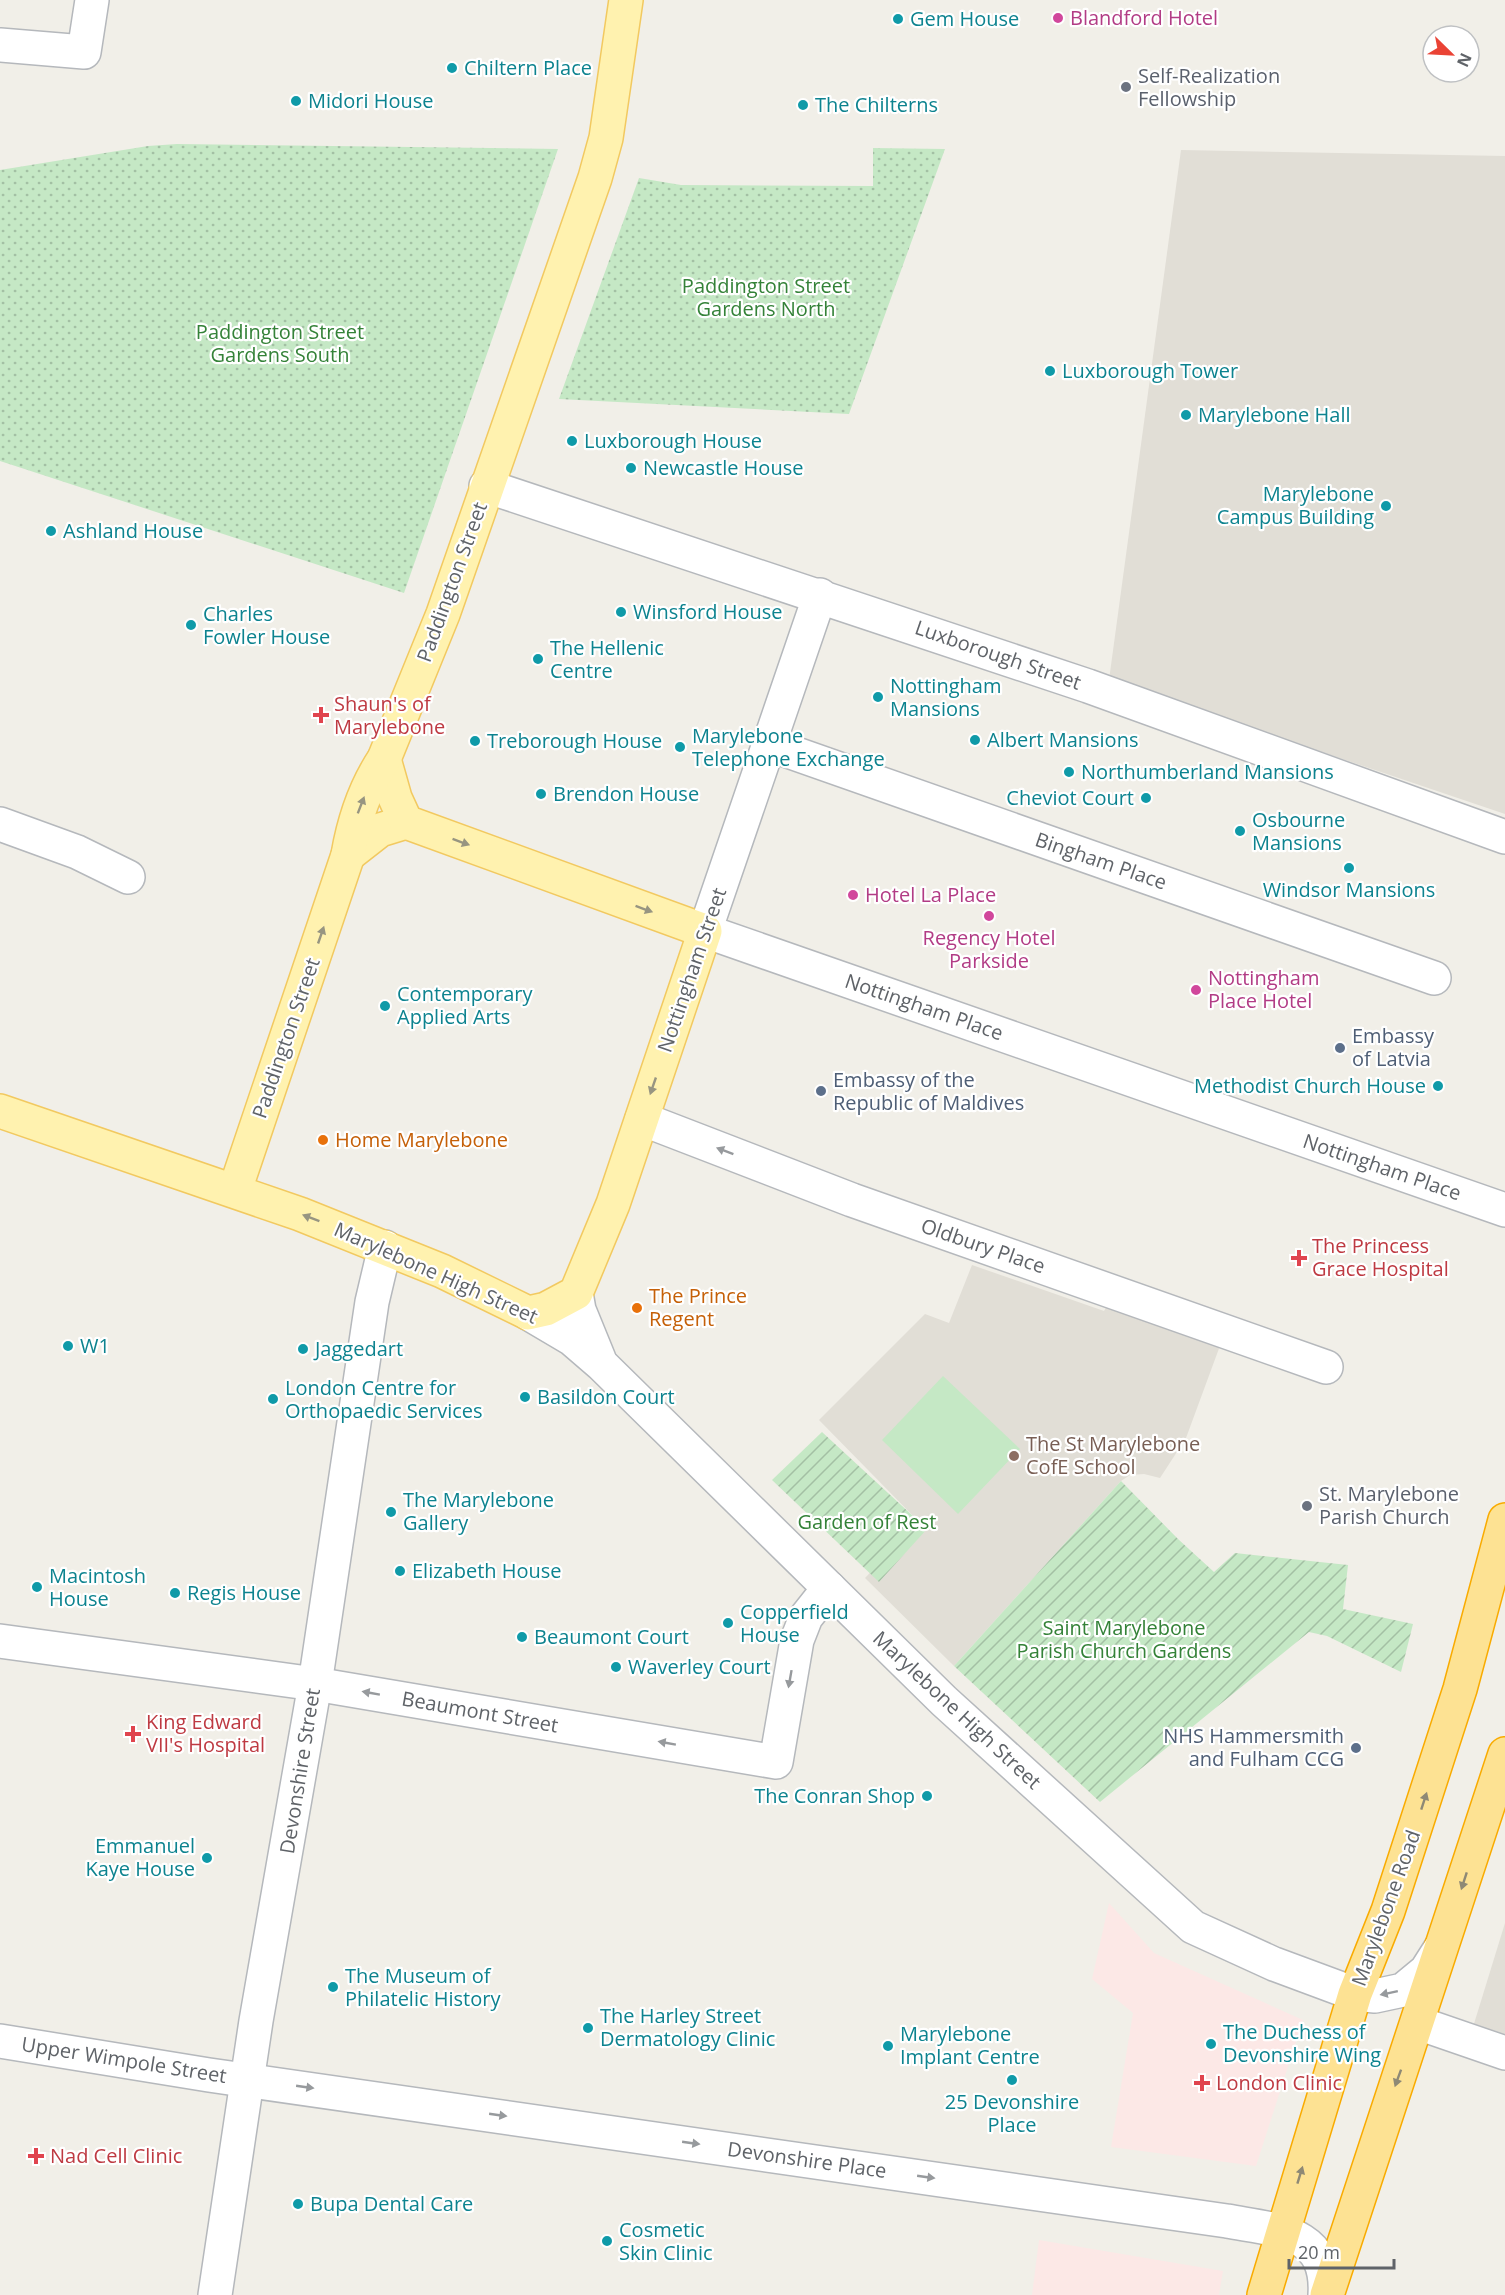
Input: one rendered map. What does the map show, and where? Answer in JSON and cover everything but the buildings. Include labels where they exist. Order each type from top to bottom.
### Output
[{"type":"highway","name":"Marylebone Road","points":[[1264,2295],[1355,1995],[1389,1911],[1460,1689],[1505,1520]]},
{"type":"highway","points":[[1326,2295],[1418,2023],[1505,1754]]},
{"type":"main road","name":"Paddington Street","points":[[248,1194],[348,855],[360,805],[370,780],[384,759],[443,614],[598,168],[611,109],[626,0]]},
{"type":"main road","points":[[348,855],[380,830],[406,822],[395,798],[384,759]]},
{"type":"main road","name":"Nottingham Place","points":[[406,822],[705,931]]},
{"type":"main road","name":"Nottingham Street","points":[[576,1293],[613,1204],[705,931]]},
{"type":"main road","name":"Marylebone High Street","points":[[0,1111],[248,1194],[385,1247],[482,1289],[528,1313]]},
{"type":"main road","points":[[528,1313],[546,1309],[576,1293]]},
{"type":"street","points":[[0,45],[84,52],[92,0]]},
{"type":"street","name":"Luxborough Street","points":[[486,486],[820,595],[1088,686],[1505,837]]},
{"type":"street","name":"Nottingham Street","points":[[705,931],[820,595]]},
{"type":"street","name":"Bingham Place","points":[[768,744],[1434,978]]},
{"type":"street","points":[[0,824],[77,852],[128,877]]},
{"type":"street","name":"Nottingham Place","points":[[705,931],[1505,1210]]},
{"type":"street","name":"Oldbury Place","points":[[642,1119],[780,1172],[1326,1367]]},
{"type":"street","name":"Devonshire Street","points":[[214,2295],[247,2079],[315,1684],[372,1302],[385,1247]]},
{"type":"street","name":"Marylebone High Street","points":[[576,1293],[579,1310],[601,1364]]},
{"type":"street","name":"Marylebone High Street","points":[[528,1313],[572,1339],[601,1364],[944,1701],[1176,1915],[1193,1927],[1264,1959],[1355,1995]]},
{"type":"street","points":[[1460,1689],[1505,1573]]},
{"type":"street","name":"Beaumont Street","points":[[0,1641],[315,1684],[776,1762],[797,1640],[806,1617],[829,1588]]},
{"type":"street","points":[[1355,1995],[1375,1996],[1403,1990],[1426,1971],[1444,1943]]},
{"type":"street","points":[[1418,2023],[1505,2053]]},
{"type":"street","name":"Upper Wimpole Street","points":[[0,2041],[247,2079]]},
{"type":"street","name":"Devonshire Place","points":[[247,2079],[1227,2221],[1282,2231],[1296,2235],[1316,2253],[1323,2269],[1326,2295]]},
{"type":"shaded area","name":"Marylebone Campus Building","points":[[1181,150],[1505,156],[1505,814],[1109,680]]},
{"type":"shaded area","name":"The St Marylebone CofE School","points":[[972,1265],[1104,1311],[1108,1304],[1221,1343],[1186,1438],[1160,1478],[1144,1474],[1130,1475],[1121,1481],[954,1666],[865,1578],[919,1522],[819,1420],[925,1314],[949,1323]]},
{"type":"shaded area","name":"London Clinic","points":[[1109,1903],[1154,1953],[1303,2020],[1256,2166],[1111,2147],[1133,2013],[1092,1979]]},
{"type":"shaded area","points":[[1505,1923],[1505,2046],[1473,2027]]},
{"type":"shaded area","points":[[1039,2240],[1223,2271],[1219,2295],[1032,2295]]},
{"type":"green space","name":"Paddington Street Gardens South","points":[[177,144],[558,149],[404,593],[0,461],[0,170],[148,146]]},
{"type":"green space","name":"Paddington Street Gardens North","points":[[873,148],[945,149],[849,414],[559,399],[639,178],[681,185],[873,186]]},
{"type":"green space","points":[[943,1376],[1020,1449],[958,1514],[882,1440]]},
{"type":"green space","name":"Garden of Rest","points":[[822,1432],[927,1529],[879,1582],[772,1480]]},
{"type":"green space","name":"Saint Marylebone Parish Church Gardens","points":[[1121,1481],[1214,1572],[1235,1553],[1348,1565],[1343,1609],[1413,1624],[1401,1672],[1327,1636],[1309,1632],[1100,1802],[954,1666]]},
{"type":"place","name":"Blandford Hotel","points":[[1058,18]]},
{"type":"place","name":"Gem House","points":[[898,19]]},
{"type":"place","name":"Chiltern Place","points":[[452,68]]},
{"type":"place","name":"Self-Realization Fellowship","points":[[1126,87]]},
{"type":"place","name":"Midori House","points":[[296,101]]},
{"type":"place","name":"The Chilterns","points":[[803,105]]},
{"type":"place","name":"Luxborough Tower","points":[[1050,371]]},
{"type":"place","name":"Marylebone Hall","points":[[1186,415]]},
{"type":"place","name":"Luxborough House","points":[[572,441]]},
{"type":"place","name":"Newcastle House","points":[[631,468]]},
{"type":"place","name":"Marylebone Campus Building","points":[[1386,506]]},
{"type":"place","name":"Ashland House","points":[[51,531]]},
{"type":"place","name":"Winsford House","points":[[621,612]]},
{"type":"place","name":"Charles Fowler House","points":[[191,625]]},
{"type":"place","name":"The Hellenic Centre","points":[[538,659]]},
{"type":"place","name":"Nottingham Mansions","points":[[878,697]]},
{"type":"place","name":"Shaun's of Marylebone","points":[[321,715]]},
{"type":"place","name":"Albert Mansions","points":[[975,740]]},
{"type":"place","name":"Treborough House","points":[[475,741]]},
{"type":"place","name":"Marylebone Telephone Exchange","points":[[680,747]]},
{"type":"place","name":"Northumberland Mansions","points":[[1069,772]]},
{"type":"place","name":"Brendon House","points":[[541,794]]},
{"type":"place","name":"Cheviot Court","points":[[1146,798]]},
{"type":"place","name":"Osbourne Mansions","points":[[1240,831]]},
{"type":"place","name":"Windsor Mansions","points":[[1349,868]]},
{"type":"place","name":"Hotel La Place","points":[[853,895]]},
{"type":"place","name":"Regency Hotel Parkside","points":[[989,916]]},
{"type":"place","name":"Nottingham Place Hotel","points":[[1196,990]]},
{"type":"place","name":"Contemporary Applied Arts","points":[[385,1006]]},
{"type":"place","name":"Embassy of Latvia","points":[[1340,1048]]},
{"type":"place","name":"Methodist Church House","points":[[1438,1086]]},
{"type":"place","name":"Embassy of the Republic of Maldives","points":[[821,1091]]},
{"type":"place","name":"Home Marylebone","points":[[323,1140]]},
{"type":"place","name":"The Princess Grace Hospital","points":[[1299,1258]]},
{"type":"place","name":"The Prince Regent","points":[[637,1308]]},
{"type":"place","name":"W1","points":[[68,1346]]},
{"type":"place","name":"Jaggedart","points":[[303,1349]]},
{"type":"place","name":"Basildon Court","points":[[525,1397]]},
{"type":"place","name":"London Centre for Orthopaedic Services","points":[[273,1399]]},
{"type":"place","name":"The St Marylebone CofE School","points":[[1014,1456]]},
{"type":"place","name":"St. Marylebone Parish Church","points":[[1307,1506]]},
{"type":"place","name":"The Marylebone Gallery","points":[[391,1512]]},
{"type":"place","name":"Elizabeth House","points":[[400,1571]]},
{"type":"place","name":"Macintosh House","points":[[37,1587]]},
{"type":"place","name":"Regis House","points":[[175,1593]]},
{"type":"place","name":"Copperfield House","points":[[728,1623]]},
{"type":"place","name":"Beaumont Court","points":[[522,1637]]},
{"type":"place","name":"Waverley Court","points":[[616,1667]]},
{"type":"place","name":"King Edward VII's Hospital","points":[[133,1734]]},
{"type":"place","name":"NHS Hammersmith and Fulham CCG","points":[[1356,1748]]},
{"type":"place","name":"The Conran Shop","points":[[927,1796]]},
{"type":"place","name":"Emmanuel Kaye House","points":[[207,1858]]},
{"type":"place","name":"The Museum of Philatelic History","points":[[333,1987]]},
{"type":"place","name":"The Harley Street Dermatology Clinic","points":[[588,2028]]},
{"type":"place","name":"The Duchess of Devonshire Wing","points":[[1211,2044]]},
{"type":"place","name":"Marylebone Implant Centre","points":[[888,2046]]},
{"type":"place","name":"25 Devonshire Place","points":[[1012,2080]]},
{"type":"place","name":"London Clinic","points":[[1202,2083]]},
{"type":"place","name":"Nad Cell Clinic","points":[[36,2156]]},
{"type":"place","name":"Bupa Dental Care","points":[[298,2204]]},
{"type":"place","name":"Cosmetic Skin Clinic","points":[[607,2241]]}]
